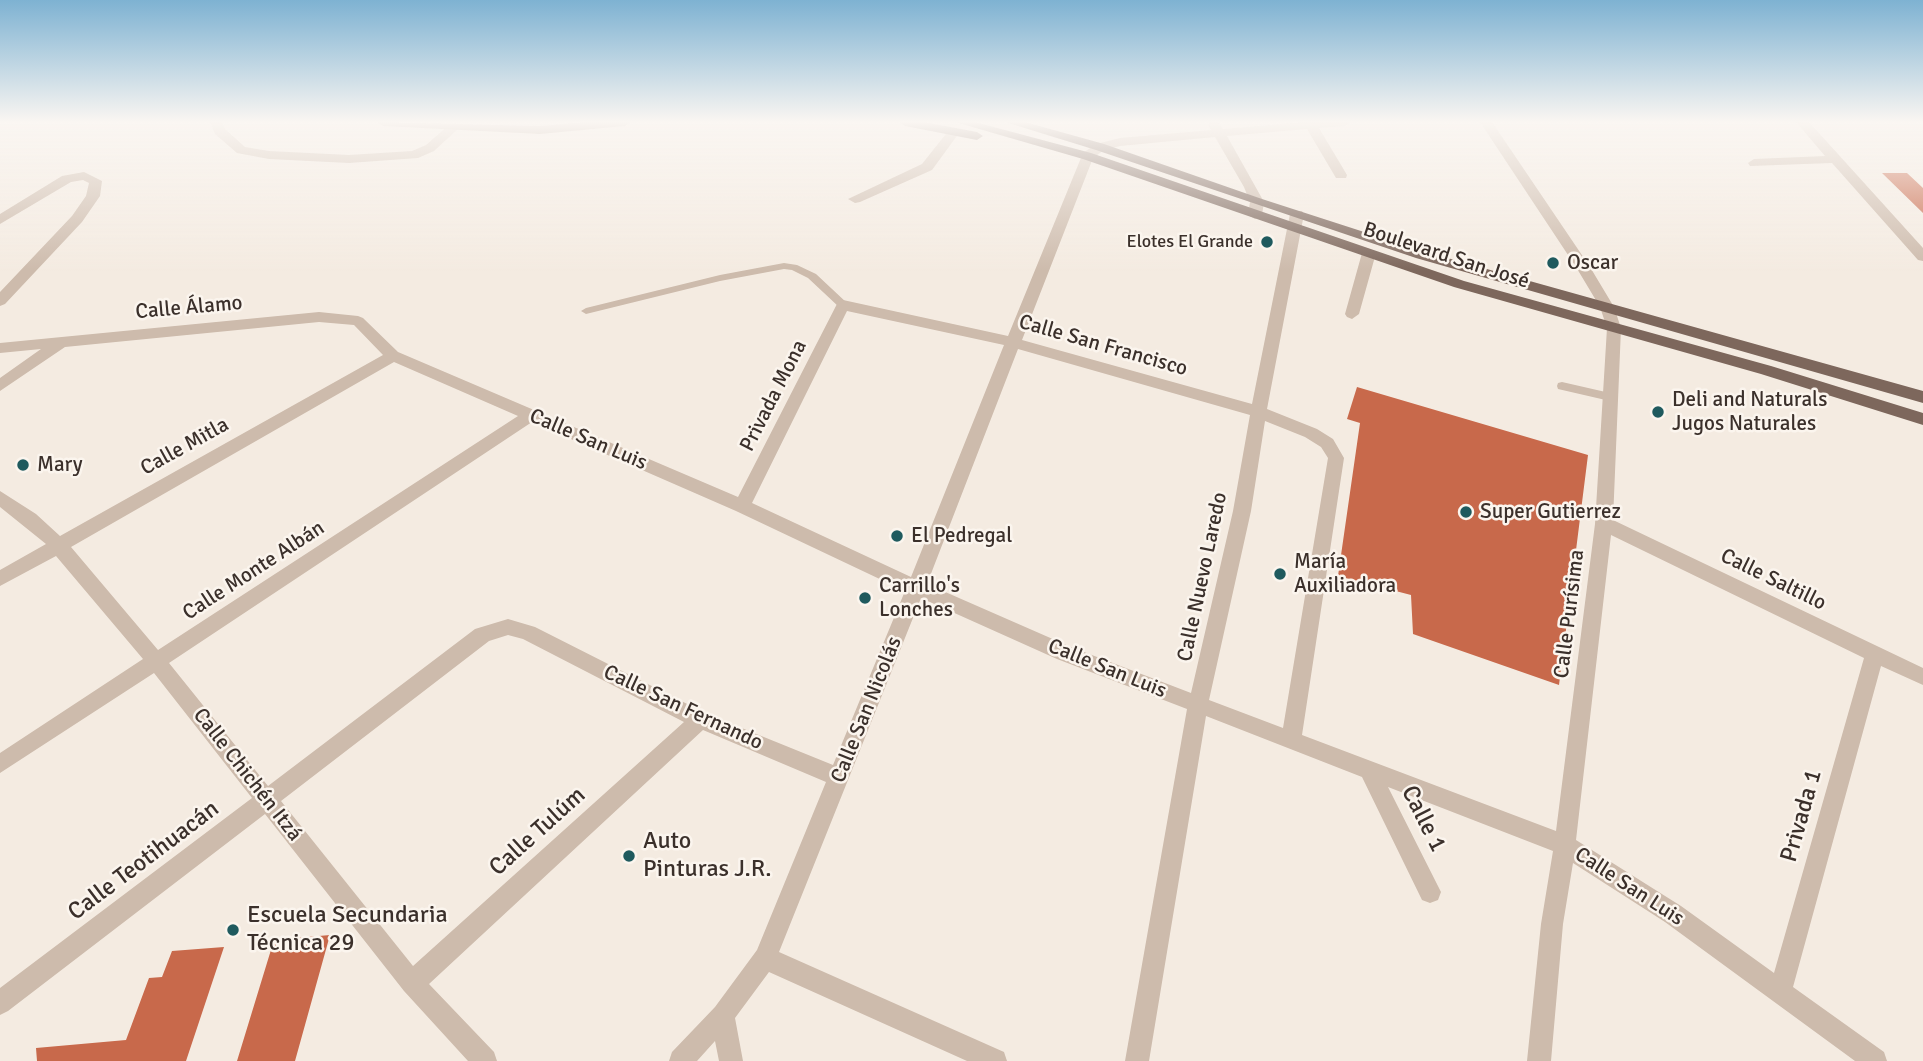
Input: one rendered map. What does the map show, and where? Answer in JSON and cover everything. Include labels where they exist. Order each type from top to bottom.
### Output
[{"type":"main road","name":"Boulevard San José","points":[[1149,172],[1295,221],[1923,397]]},
{"type":"main road","name":"Boulevard San José","points":[[1295,221],[1369,253],[1513,300],[1766,370],[1923,419]]},
{"type":"main road","points":[[1466,268],[1513,300],[1563,295]]},
{"type":"street","points":[[855,200],[917,172]]},
{"type":"street","name":"Calle San Nicolás","points":[[681,1061],[723,1016],[765,958],[840,778],[1012,342],[1085,172]]},
{"type":"street","points":[[1237,172],[1256,209]]},
{"type":"street","points":[[1339,172],[1341,175]]},
{"type":"street","name":"Calle Purísima","points":[[1518,172],[1607,307],[1614,328],[1604,524],[1574,785],[1552,924],[1539,1061]]},
{"type":"street","points":[[1847,172],[1921,251]]},
{"type":"street","points":[[0,220],[67,179],[84,176],[96,181],[93,196],[77,219],[0,301]]},
{"type":"street","name":"Calle Nuevo Laredo","points":[[1138,1061],[1198,705],[1242,511],[1295,221]]},
{"type":"street","points":[[1352,314],[1369,253]]},
{"type":"street","name":"Calle San Francisco","points":[[843,305],[1012,342],[1259,412],[1321,438],[1331,447],[1336,458],[1291,740]]},
{"type":"street","name":"Privada Mona","points":[[741,506],[843,305]]},
{"type":"street","name":"Calle San Luis","points":[[318,317],[362,323],[393,356],[741,506],[916,588],[1064,653],[1563,844],[1623,880],[1875,1061]]},
{"type":"street","name":"Calle Álamo","points":[[0,348],[318,317]]},
{"type":"street","points":[[0,386],[63,341]]},
{"type":"street","name":"Calle Mitla","points":[[0,579],[393,356]]},
{"type":"street","name":"Calle Monte Albán","points":[[0,764],[531,415]]},
{"type":"street","name":"Calle Chichén Itzá","points":[[0,498],[30,519],[58,545],[157,662],[412,984],[485,1061]]},
{"type":"street","name":"Calle Saltillo","points":[[1604,524],[1923,677]]},
{"type":"street","name":"Calle Teotihuacán","points":[[0,1003],[482,635],[508,627],[528,633]]},
{"type":"street","name":"Calle San Fernando","points":[[528,633],[700,720],[840,778]]},
{"type":"street","name":"Privada 1","points":[[1780,992],[1875,654]]},
{"type":"street","name":"Calle Tulúm","points":[[412,984],[700,720]]},
{"type":"street","name":"Calle 1","points":[[1369,770],[1430,892]]},
{"type":"street","points":[[765,958],[995,1061]]},
{"type":"street","points":[[723,1016],[731,1061]]},
{"type":"lane","points":[[586,311],[720,278],[784,266],[798,268],[812,276],[843,305]]},
{"type":"lane","points":[[1562,386],[1610,397]]},
{"type":"building","points":[[1882,173],[1907,173],[1923,188],[1923,213]]},
{"type":"building","points":[[1357,387],[1588,455],[1559,685],[1413,634],[1411,595],[1338,576],[1360,423],[1347,419]]},
{"type":"building","points":[[330,935],[295,1061],[237,1061],[274,940]]},
{"type":"building","points":[[224,947],[186,1061],[37,1061],[36,1048],[126,1040],[149,978],[162,977],[172,951]]},
{"type":"place","name":"Elotes El Grande","points":[[1267,242]]},
{"type":"place","name":"Oscar","points":[[1553,263]]},
{"type":"place","name":"Deli and Naturals Jugos Naturales","points":[[1658,412]]},
{"type":"place","name":"Mary","points":[[23,465]]},
{"type":"place","name":"Super Gutierrez","points":[[1466,512]]},
{"type":"place","name":"El Pedregal","points":[[897,536]]},
{"type":"place","name":"María Auxiliadora","points":[[1280,574]]},
{"type":"place","name":"Carrillo's Lonches","points":[[865,598]]},
{"type":"place","name":"Auto Pinturas J.R.","points":[[629,856]]},
{"type":"place","name":"Escuela Secundaria Técnica 29","points":[[233,930]]}]
